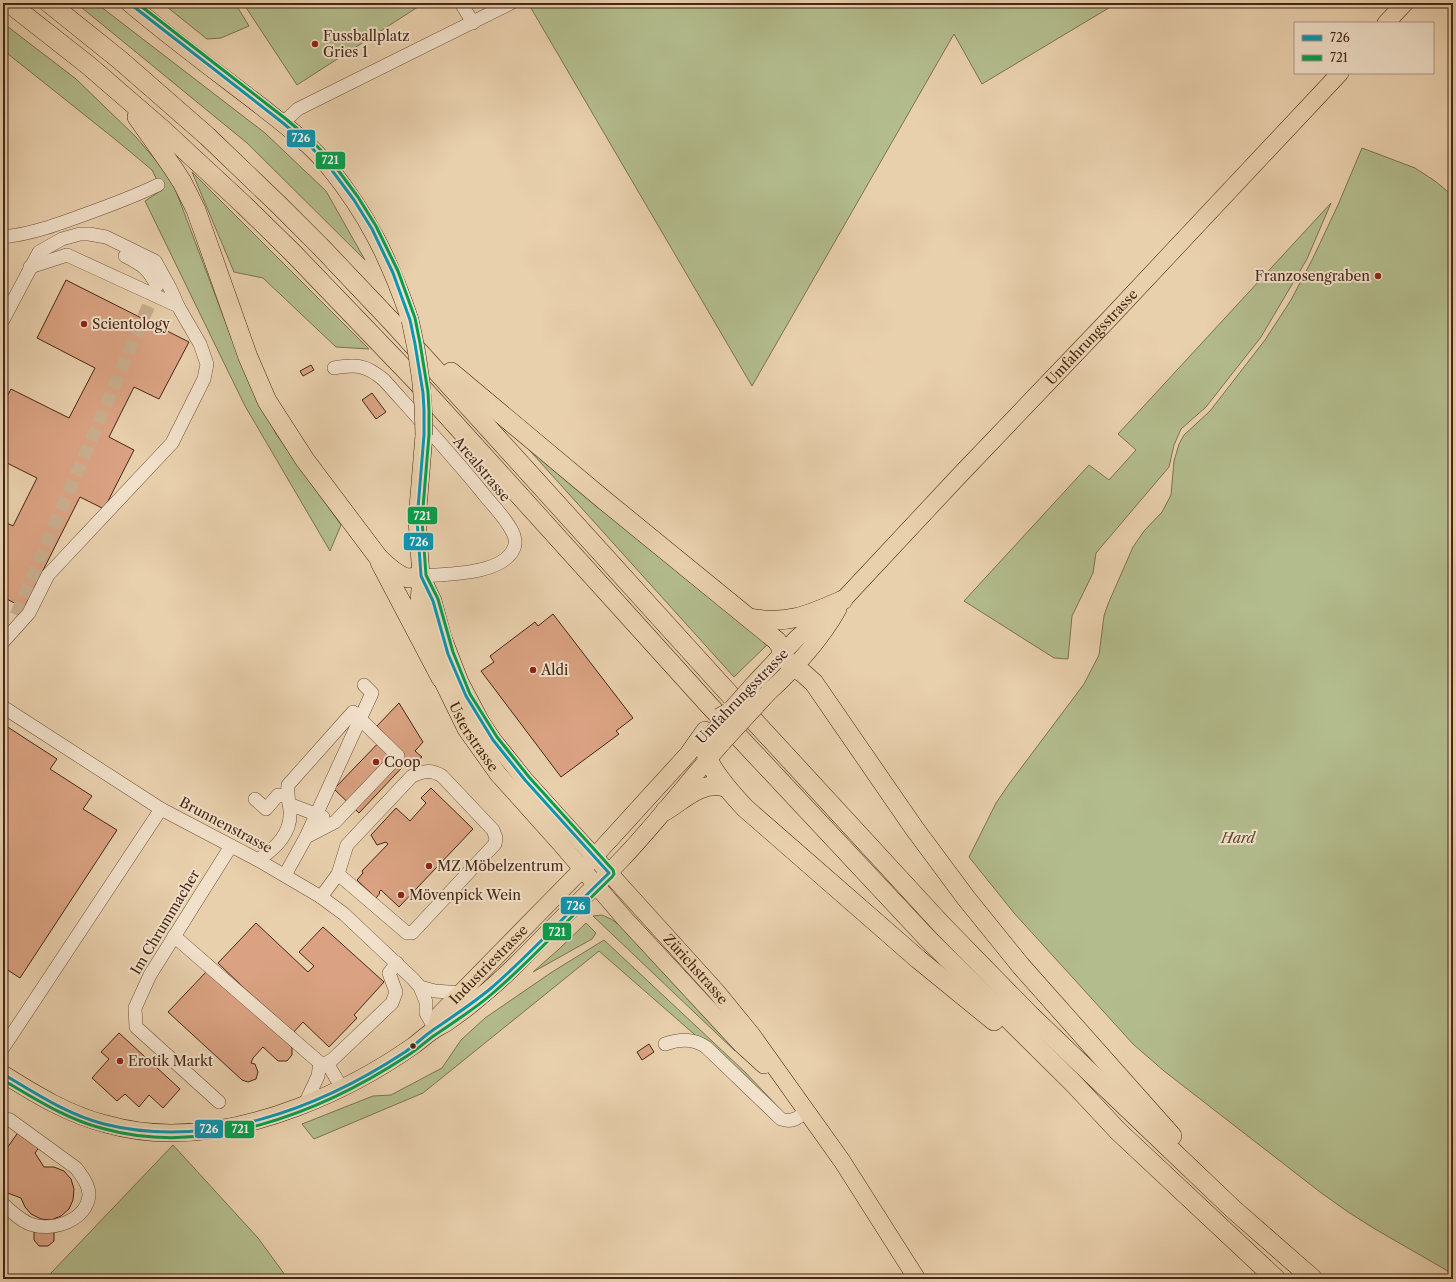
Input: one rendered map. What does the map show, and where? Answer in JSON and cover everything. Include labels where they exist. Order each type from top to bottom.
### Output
[{"type":"highway","points":[[9,3],[116,89],[192,156],[244,205],[369,331],[708,704],[927,938],[1075,1085],[1124,1136],[1276,1279]]},
{"type":"highway","points":[[49,3],[120,60],[218,147],[280,206],[392,322],[722,686],[942,925],[1030,1015],[1234,1209],[1314,1279]]},
{"type":"highway","points":[[116,89],[174,168],[190,196],[207,237],[248,357],[267,401],[310,466],[378,557],[441,678]]},
{"type":"highway","points":[[392,322],[604,500],[777,641],[788,661],[814,683],[914,828],[966,898],[1016,960],[1208,1177],[1234,1209]]},
{"type":"highway","points":[[378,557],[389,567],[403,576],[408,578],[422,576]]},
{"type":"highway","points":[[750,618],[791,620],[809,615],[843,600]]},
{"type":"highway","points":[[730,711],[706,744],[705,748],[708,759],[726,787],[745,808],[912,954],[1075,1085]]},
{"type":"highway","points":[[665,811],[705,786],[715,785],[726,787]]},
{"type":"main road","name":"Usterstrasse","points":[[129,3],[283,123],[311,147],[328,165],[354,200],[372,229],[393,273],[411,326],[423,393],[424,435],[417,520],[422,576],[419,602],[441,678],[463,725],[498,774],[583,870]]},
{"type":"main road","points":[[1387,22],[1405,3]]},
{"type":"main road","name":"Umfahrungsstrasse","points":[[583,870],[688,754],[712,737],[788,661],[828,626],[843,600],[963,471],[1099,330],[1339,74]]},
{"type":"main road","name":"Usterstrasse","points":[[422,576],[433,601],[443,638],[453,666],[466,696],[481,722],[509,761],[594,857]]},
{"type":"main road","name":"Umfahrungsstrasse","points":[[730,711],[760,689]]},
{"type":"main road","name":"Umfahrungsstrasse","points":[[609,873],[665,811],[708,759]]},
{"type":"main road","name":"Zürichstrasse","points":[[594,857],[716,991],[752,1035],[842,1161],[917,1279]]},
{"type":"main road","name":"Zürichstrasse","points":[[583,870],[625,919],[741,1044],[788,1087]]},
{"type":"main road","name":"Industriestrasse","points":[[435,1029],[440,1014],[583,870]]},
{"type":"main road","name":"Industriestrasse","points":[[3,1074],[57,1106],[103,1124],[129,1129],[157,1133],[172,1133],[209,1130],[258,1120],[305,1104],[342,1088],[390,1061],[435,1029],[447,1023],[494,986],[609,873]]},
{"type":"street","points":[[461,3],[473,23]]},
{"type":"street","points":[[283,123],[298,109],[511,3]]},
{"type":"street","points":[[3,237],[19,235],[58,225],[130,198],[158,185]]},
{"type":"street","points":[[80,234],[140,264],[150,273],[157,286]]},
{"type":"street","points":[[3,320],[39,252],[62,239],[80,234],[106,237],[155,261],[178,306],[200,344],[207,364],[204,379],[172,443],[48,575],[29,613],[3,642]]},
{"type":"street","points":[[30,267],[67,255],[178,306]]},
{"type":"street","name":"Arealstrasse","points":[[334,368],[356,365],[370,369],[384,380],[464,470],[506,522],[514,536],[514,548],[509,555],[492,567],[471,571],[422,576]]},
{"type":"street","points":[[3,629],[16,616]]},
{"type":"street","points":[[285,875],[306,837],[315,814],[372,693],[364,685]]},
{"type":"street","name":"Brunnenstrasse","points":[[3,707],[161,809],[285,875],[321,897],[344,914],[413,978],[420,987],[426,1002],[426,1012],[435,1029]]},
{"type":"street","points":[[258,860],[272,850],[281,841],[287,830],[290,818],[288,785],[353,712],[398,756],[335,822],[306,837]]},
{"type":"street","points":[[321,897],[338,874],[347,845],[412,776],[428,770],[442,776],[496,835],[495,844],[412,933],[407,933],[338,874]]},
{"type":"street","points":[[255,799],[266,809],[278,795],[315,814],[335,822]]},
{"type":"street","points":[[3,1048],[161,809]]},
{"type":"street","name":"Im Chrummacher","points":[[219,1102],[136,1026],[135,1008],[150,975],[231,846]]},
{"type":"street","points":[[174,936],[323,1063],[342,1088]]},
{"type":"street","points":[[305,1104],[323,1063],[333,1059],[392,1003],[396,992],[390,974],[397,963]]},
{"type":"street","points":[[420,987],[435,991],[461,993]]},
{"type":"street","points":[[665,1044],[682,1040],[699,1042],[781,1119],[794,1120],[801,1116],[806,1110]]},
{"type":"street","points":[[3,1118],[10,1120],[76,1168],[83,1176],[89,1195],[81,1212],[73,1219],[51,1227],[42,1227],[28,1223],[3,1204]]},
{"type":"green space","points":[[76,3],[96,3],[265,133],[326,191],[365,260],[247,143]]},
{"type":"green space","points":[[162,3],[235,3],[249,26],[221,38],[207,39]]},
{"type":"green space","name":"Fussballplatz Gries 1","points":[[243,3],[424,3],[297,85]]},
{"type":"green space","points":[[528,3],[1117,3],[982,84],[954,34],[752,386]]},
{"type":"green space","points":[[3,23],[76,79],[136,137],[171,178],[236,350],[276,434],[341,525],[330,551],[245,406],[145,201],[162,190],[152,170],[3,50]]},
{"type":"green space","name":"Hard","points":[[1362,148],[1415,168],[1435,181],[1453,196],[1453,1274],[1348,1212],[1164,1071],[1133,1044],[1014,913],[969,857],[996,803],[1084,684],[1099,655],[1104,616],[1133,547],[1144,531],[1162,512],[1171,495],[1174,461],[1179,444],[1184,435],[1210,411],[1265,340],[1291,300],[1338,205]]},
{"type":"green space","points":[[192,172],[369,349],[336,347],[263,278],[234,272]]},
{"type":"green space","points":[[1331,203],[1307,259],[1261,337],[1206,407],[1181,429],[1174,445],[1169,467],[1096,553],[1093,573],[1072,616],[1068,659],[1054,658],[964,601],[1089,465],[1109,480],[1136,450],[1118,434]]},
{"type":"green space","points":[[513,432],[770,642],[734,677]]},
{"type":"green space","points":[[602,915],[621,926],[737,1049],[735,1051],[593,916]]},
{"type":"green space","points":[[586,923],[596,933],[592,939],[533,972],[558,950]]},
{"type":"green space","points":[[604,940],[745,1072],[781,1110],[599,951],[423,1093],[314,1139],[302,1124],[373,1096],[391,1095],[442,1068],[461,1040],[485,1018],[552,972]]},
{"type":"green space","points":[[173,1145],[258,1238],[288,1279],[51,1279],[51,1273]]},
{"type":"building","points":[[66,280],[189,342],[159,399],[134,387],[109,437],[134,450],[104,509],[80,497],[24,608],[3,597],[3,521],[13,526],[37,478],[3,461],[3,404],[11,389],[69,418],[95,368],[37,338]]},
{"type":"building","points":[[311,365],[314,370],[303,376],[300,371]]},
{"type":"building","points":[[372,393],[386,412],[376,419],[362,400]]},
{"type":"building","points":[[553,614],[633,718],[616,731],[619,734],[561,777],[481,671],[494,662],[490,656],[535,622],[538,626]]},
{"type":"building","points":[[399,703],[423,742],[415,751],[422,757],[416,762],[411,758],[359,813],[334,789],[386,735],[377,726]]},
{"type":"building","points":[[3,724],[57,759],[50,769],[92,796],[83,809],[117,830],[20,978],[3,967]]},
{"type":"building","points":[[431,788],[473,829],[399,907],[381,890],[376,898],[357,880],[363,873],[362,871],[388,844],[386,842],[377,845],[371,835],[396,808],[410,821],[426,803],[421,798]]},
{"type":"building","points":[[256,923],[308,972],[314,966],[299,952],[323,927],[384,982],[354,1015],[357,1018],[329,1047],[303,1022],[292,1034],[218,963]]},
{"type":"building","points":[[207,971],[292,1047],[292,1055],[287,1061],[278,1061],[263,1047],[253,1058],[251,1063],[255,1064],[258,1072],[256,1079],[248,1082],[242,1080],[168,1012]]},
{"type":"building","points":[[119,1033],[180,1089],[163,1108],[149,1095],[139,1107],[125,1094],[117,1101],[92,1078],[109,1059],[101,1052]]},
{"type":"building","points":[[649,1044],[654,1052],[642,1060],[637,1052]]},
{"type":"building","points":[[19,1131],[40,1146],[35,1153],[44,1167],[54,1167],[64,1171],[71,1179],[74,1189],[73,1200],[69,1209],[61,1216],[51,1220],[41,1219],[31,1214],[25,1207],[21,1198],[5,1192],[3,1194],[3,1149],[5,1151]]},
{"type":"building","points":[[34,1232],[54,1232],[54,1241],[48,1246],[39,1246],[34,1240]]},
{"type":"tunnel","points":[[16,615],[157,286]]},
{"type":"transit line","name":"726","points":[[3,1074],[52,1103],[78,1115],[104,1124],[144,1131],[183,1132],[222,1128],[261,1119],[299,1107],[336,1091],[371,1073],[405,1052],[476,1000],[521,961],[609,873],[525,780],[493,740],[466,696],[448,654],[433,601],[421,576],[417,520],[424,435],[424,410],[423,393],[415,344],[410,320],[393,273],[372,229],[354,200],[328,165],[311,147],[283,123],[129,3]]},
{"type":"transit line","name":"721","points":[[3,1080],[50,1107],[75,1119],[101,1128],[141,1136],[181,1137],[221,1133],[261,1125],[300,1112],[337,1096],[373,1077],[411,1054],[432,1037],[465,1015],[493,993],[524,965],[614,874],[613,870],[529,777],[497,737],[470,694],[453,652],[438,599],[426,575],[422,520],[429,435],[429,410],[428,392],[420,343],[415,318],[398,271],[376,226],[358,197],[332,162],[314,143],[286,119],[137,3]]},
{"type":"place","name":"Fussballplatz Gries 1","points":[[315,44]]},
{"type":"place","name":"Franzosengraben","points":[[1378,276]]},
{"type":"place","name":"Scientology","points":[[84,324]]},
{"type":"place","name":"Aldi","points":[[533,670]]},
{"type":"place","name":"Coop","points":[[376,762]]},
{"type":"place","name":"MZ Möbelzentrum","points":[[429,866]]},
{"type":"place","name":"Mövenpick Wein","points":[[401,895]]},
{"type":"place","name":"Erotik Markt","points":[[120,1061]]}]
